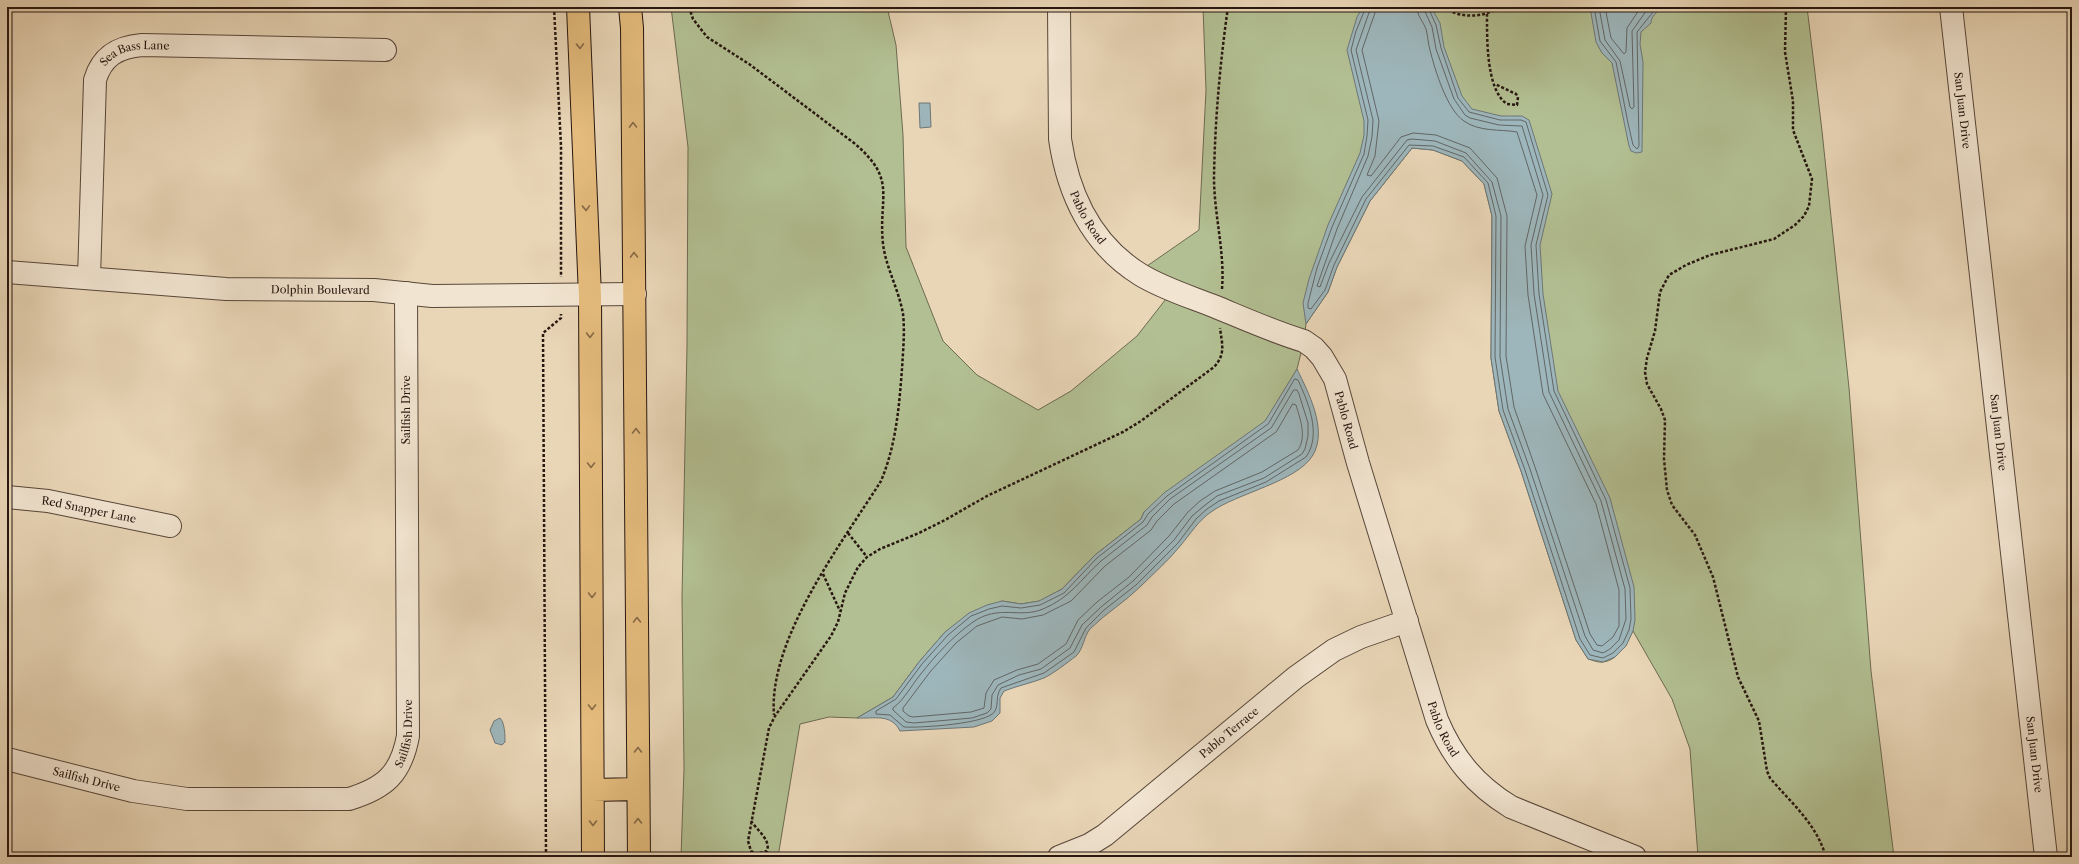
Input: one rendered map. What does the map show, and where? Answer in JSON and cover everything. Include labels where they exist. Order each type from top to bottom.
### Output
[{"type":"main road","points":[[578,7],[590,296],[593,857]]},
{"type":"main road","points":[[630,7],[632,28],[639,857]]},
{"type":"main road","points":[[593,790],[638,789]]},
{"type":"street","name":"Pablo Road","points":[[1059,7],[1060,139],[1063,160],[1076,202],[1092,229],[1104,245],[1126,265],[1142,276],[1173,290],[1304,342],[1314,348],[1322,356],[1335,379],[1358,464],[1436,720],[1442,734],[1458,761],[1475,781],[1492,796],[1511,807],[1635,857]]},
{"type":"street","name":"San Juan Drive","points":[[1951,7],[2046,857]]},
{"type":"street","name":"Sea Bass Lane","points":[[89,278],[95,80],[98,70],[105,58],[116,51],[142,45],[385,50]]},
{"type":"street","name":"Dolphin Boulevard","points":[[7,272],[226,289],[374,290],[432,296],[590,296],[634,294]]},
{"type":"street","name":"Sailfish Drive","points":[[7,759],[133,791],[210,800],[349,800],[368,793],[390,777],[398,768],[405,752],[408,736],[406,293]]},
{"type":"street","name":"Red Snapper Lane","points":[[7,497],[48,501],[170,526]]},
{"type":"street","name":"Pablo Terrace","points":[[1060,857],[1089,845],[1105,835],[1296,678],[1334,650],[1361,637],[1407,621]]},
{"type":"path","points":[[546,857],[543,333],[561,318],[562,296],[561,146],[554,7]]},
{"type":"path","points":[[689,7],[693,19],[707,37],[755,68],[854,143],[864,152],[879,170],[884,194],[884,245],[903,313],[903,358],[898,423],[888,465],[881,481],[806,604],[782,658],[773,701],[774,716]]},
{"type":"path","points":[[752,821],[767,841],[767,851],[761,853],[751,851],[748,847],[752,821],[769,728],[774,716],[831,636],[838,622],[845,593],[850,581],[858,567],[867,557],[880,549],[926,530],[988,496],[1098,445],[1141,421],[1214,367],[1221,360],[1223,348],[1220,322],[1224,266],[1215,201],[1214,178],[1219,73],[1228,7]]},
{"type":"path","points":[[1444,7],[1451,12],[1460,15],[1474,16],[1487,14],[1500,7]]},
{"type":"path","points":[[1786,7],[1785,52],[1793,101],[1793,130],[1812,179],[1809,206],[1804,216],[1795,225],[1774,239],[1710,255],[1686,265],[1669,275],[1660,292],[1655,331],[1647,358],[1645,372],[1647,384],[1661,409],[1665,420],[1664,459],[1667,490],[1672,505],[1695,535],[1713,577],[1738,677],[1759,721],[1769,775],[1808,820],[1817,835],[1826,857]]},
{"type":"path","points":[[1487,14],[1488,59],[1495,84],[1501,100],[1512,106],[1516,105],[1518,97],[1516,94],[1495,84]]},
{"type":"path","points":[[848,533],[867,557]]},
{"type":"path","points":[[823,574],[840,611]]},
{"type":"green space","points":[[671,7],[887,7],[896,45],[903,135],[906,247],[943,341],[977,375],[1038,410],[1071,391],[1137,336],[1173,290],[1174,280],[1147,266],[1199,230],[1206,90],[1203,7],[1807,7],[1822,131],[1849,388],[1871,671],[1894,857],[1698,857],[1690,749],[1672,699],[1633,631],[1625,646],[1618,654],[1609,661],[1603,662],[1588,659],[1576,640],[1521,471],[1499,411],[1491,358],[1492,216],[1484,184],[1462,161],[1433,150],[1412,148],[1370,201],[1337,267],[1328,292],[1306,324],[1304,341],[1297,369],[1266,421],[1144,512],[1141,519],[1095,555],[1062,589],[1040,601],[1021,604],[1002,601],[945,632],[919,662],[893,697],[857,718],[829,717],[800,724],[778,857],[681,857],[684,769],[682,597],[687,346],[688,147]]},
{"type":"water","points":[[1363,7],[1431,7],[1440,23],[1444,47],[1462,96],[1472,109],[1501,116],[1522,116],[1529,120],[1552,194],[1540,245],[1543,294],[1558,391],[1610,498],[1634,587],[1635,620],[1633,631],[1626,646],[1615,657],[1603,662],[1588,659],[1576,640],[1521,471],[1499,411],[1491,358],[1492,216],[1484,184],[1462,161],[1433,150],[1412,148],[1370,201],[1337,267],[1328,292],[1306,324],[1303,303],[1309,279],[1328,225],[1360,153],[1364,135],[1364,121],[1347,50],[1357,17]]},
{"type":"water","points":[[1590,7],[1663,7],[1653,16],[1651,23],[1641,32],[1640,44],[1643,62],[1642,152],[1636,153],[1631,151],[1629,146],[1612,63],[1602,53],[1596,42]]},
{"type":"water","points":[[919,103],[930,103],[931,127],[920,128]]},
{"type":"water","points":[[1297,369],[1315,411],[1318,434],[1317,445],[1313,455],[1294,473],[1222,505],[1206,516],[1198,523],[1176,551],[1135,592],[1090,629],[1076,656],[1044,678],[1004,691],[1000,698],[1000,713],[992,721],[974,727],[900,731],[896,725],[887,719],[857,718],[893,697],[919,662],[945,632],[969,613],[987,605],[1002,601],[1021,604],[1039,601],[1062,589],[1095,555],[1141,519],[1144,512],[1164,493],[1265,421]]},
{"type":"water","points":[[500,718],[503,723],[505,733],[505,742],[502,745],[495,743],[490,730],[494,721]]}]
